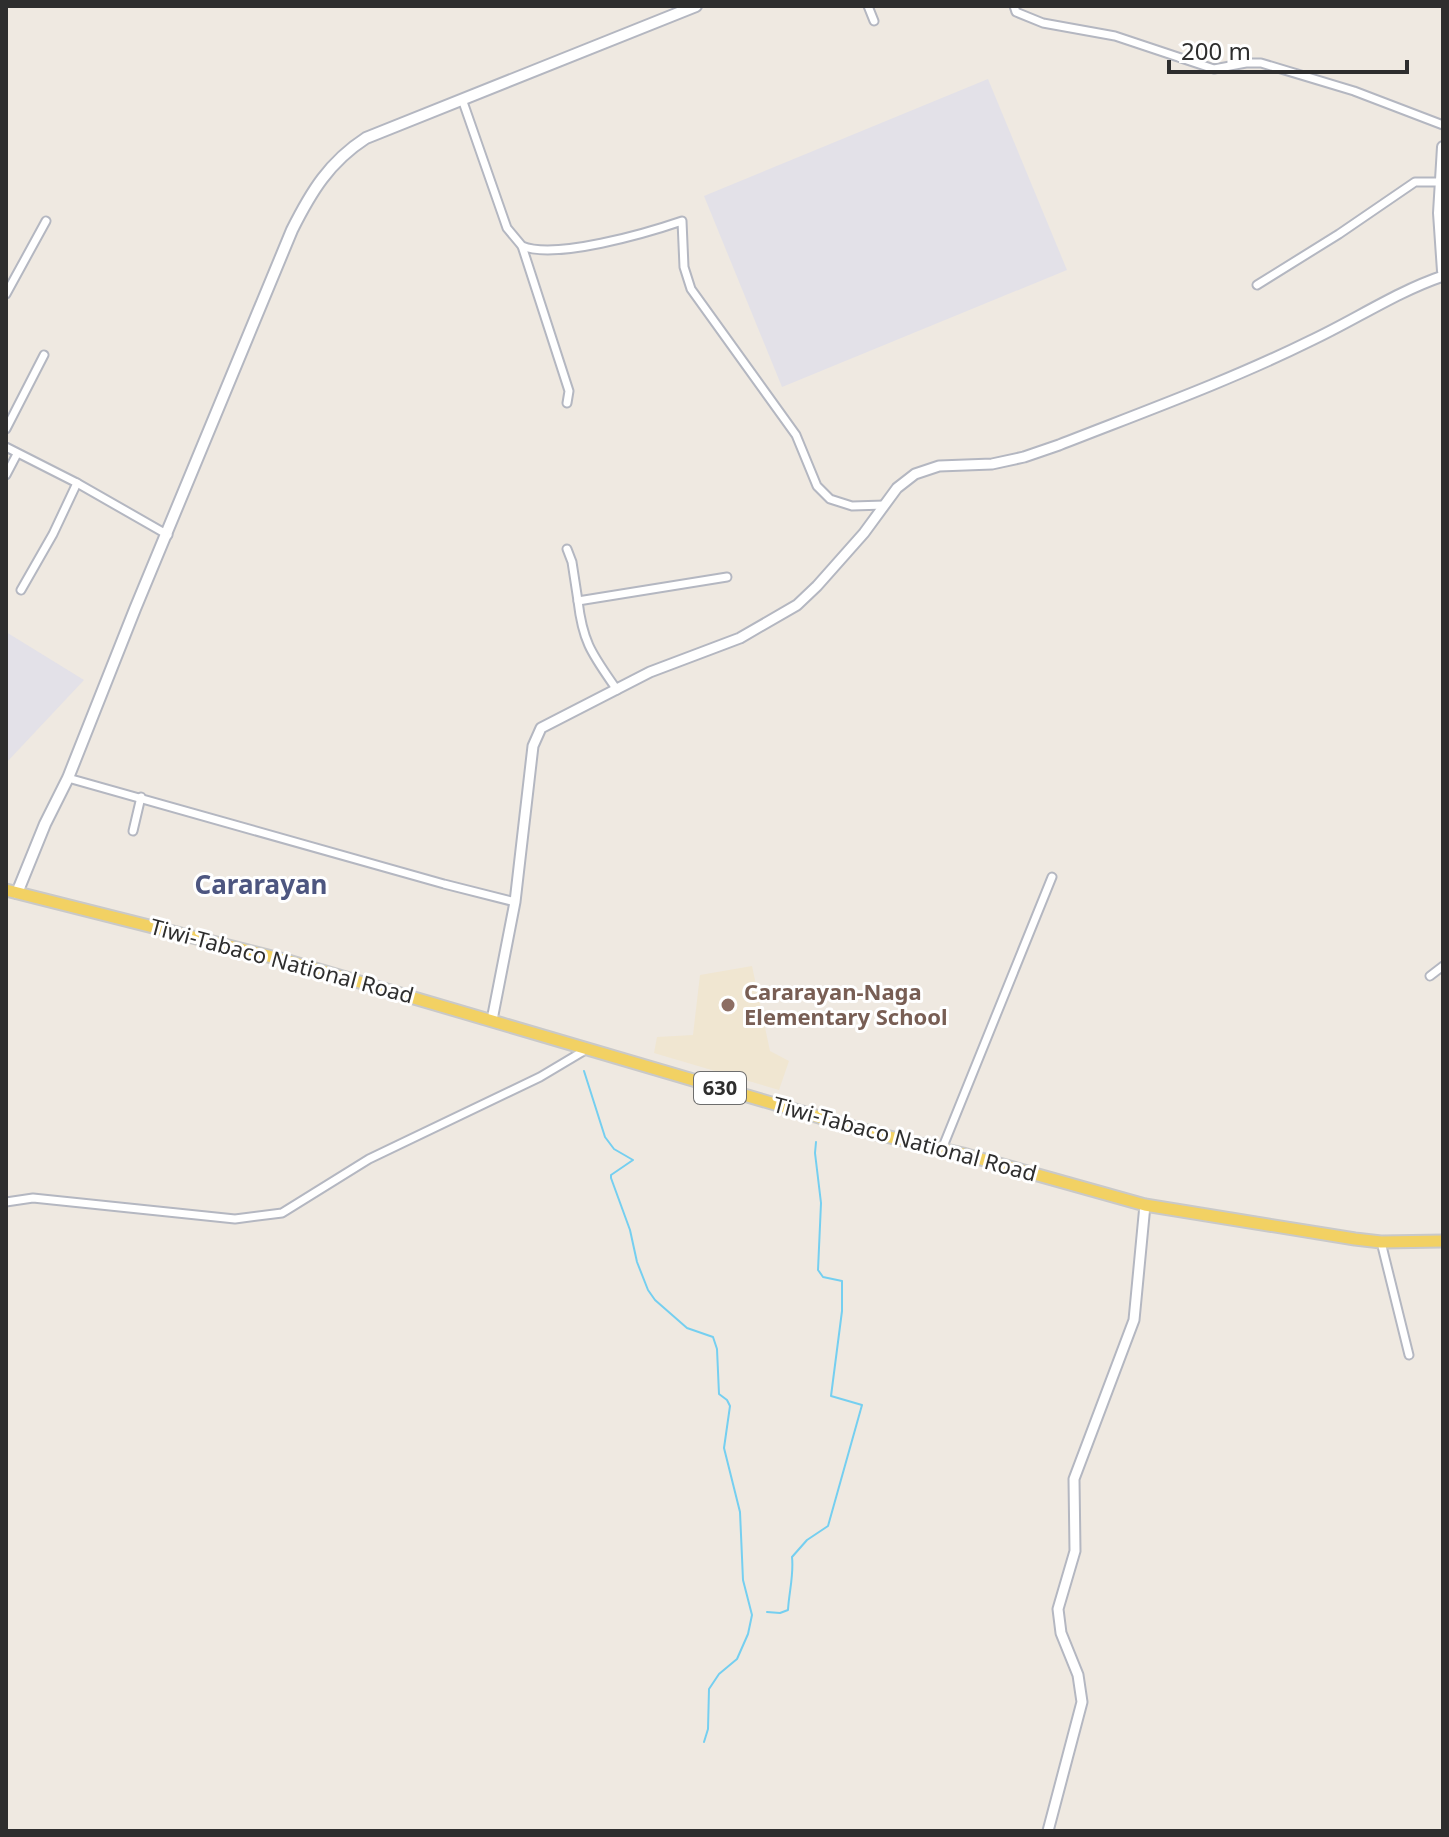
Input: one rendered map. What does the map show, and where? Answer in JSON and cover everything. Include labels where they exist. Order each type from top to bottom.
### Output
[{"type":"main road","points":[[12,891],[68,778],[292,230],[323,176],[343,153],[366,138],[696,6]]},
{"type":"main road","points":[[1443,147],[1439,213],[1443,274]]},
{"type":"main road","name":"Tiwi-Tabaco National Road","points":[[12,891],[262,954],[877,1134],[1145,1205],[1381,1242],[1443,1241]]},
{"type":"street","points":[[868,6],[874,21]]},
{"type":"street","points":[[1014,6],[1016,12],[1043,23],[1115,36],[1214,69],[1261,63],[1354,91],[1443,125]]},
{"type":"street","points":[[462,99],[507,228],[522,246],[569,391],[567,403]]},
{"type":"street","points":[[1257,285],[1415,182],[1440,182]]},
{"type":"street","points":[[6,294],[46,221]]},
{"type":"street","points":[[522,246],[548,251],[636,237],[682,221],[684,267],[691,289],[796,435],[817,486],[830,499],[852,506],[885,505]]},
{"type":"street","points":[[492,1020],[515,902],[533,746],[541,728],[650,672],[740,638],[797,605],[817,586],[897,488],[915,474],[939,466],[992,464],[1059,445],[1237,374],[1311,341],[1393,296],[1443,274]]},
{"type":"street","points":[[6,429],[44,355]]},
{"type":"street","points":[[6,447],[168,535]]},
{"type":"street","points":[[6,475],[17,454]]},
{"type":"street","points":[[21,590],[77,483]]},
{"type":"street","points":[[567,549],[572,562],[582,631],[592,654],[617,690]]},
{"type":"street","points":[[578,601],[727,577]]},
{"type":"street","points":[[68,778],[515,902]]},
{"type":"street","points":[[133,831],[141,797]]},
{"type":"street","points":[[942,1149],[1052,877]]},
{"type":"street","points":[[1430,976],[1443,966]]},
{"type":"street","points":[[6,1202],[33,1198],[235,1219],[282,1213],[369,1159],[540,1077],[587,1049]]},
{"type":"street","points":[[1048,1831],[1082,1702],[1078,1675],[1061,1633],[1058,1609],[1075,1551],[1074,1479],[1134,1320],[1145,1205]]},
{"type":"street","points":[[1381,1242],[1409,1355]]},
{"type":"shaded area","points":[[988,79],[1067,270],[782,387],[704,196]]},
{"type":"shaded area","points":[[6,632],[84,680],[6,763]]},
{"type":"shaded area","name":"Cararayan-Naga Elementary School","points":[[752,966],[770,1051],[789,1061],[779,1090],[654,1053],[657,1037],[693,1035],[700,975]]},
{"type":"waterway","points":[[584,1071],[605,1137],[614,1149],[633,1160],[611,1178],[648,1290],[687,1328],[713,1337],[717,1349],[719,1394],[730,1406],[724,1448],[740,1512],[743,1580],[752,1615],[737,1659],[719,1674],[709,1689],[708,1729],[704,1742]]},
{"type":"waterway","points":[[767,1612],[788,1610],[792,1557],[807,1540],[828,1526],[862,1405],[831,1396],[842,1311],[842,1281],[823,1277],[818,1270],[821,1203],[816,1142]]},
{"type":"place","name":"Cararayan-Naga Elementary School","points":[[728,1005]]},
{"type":"district","name":"Cararayan","points":[[261,885]]}]
